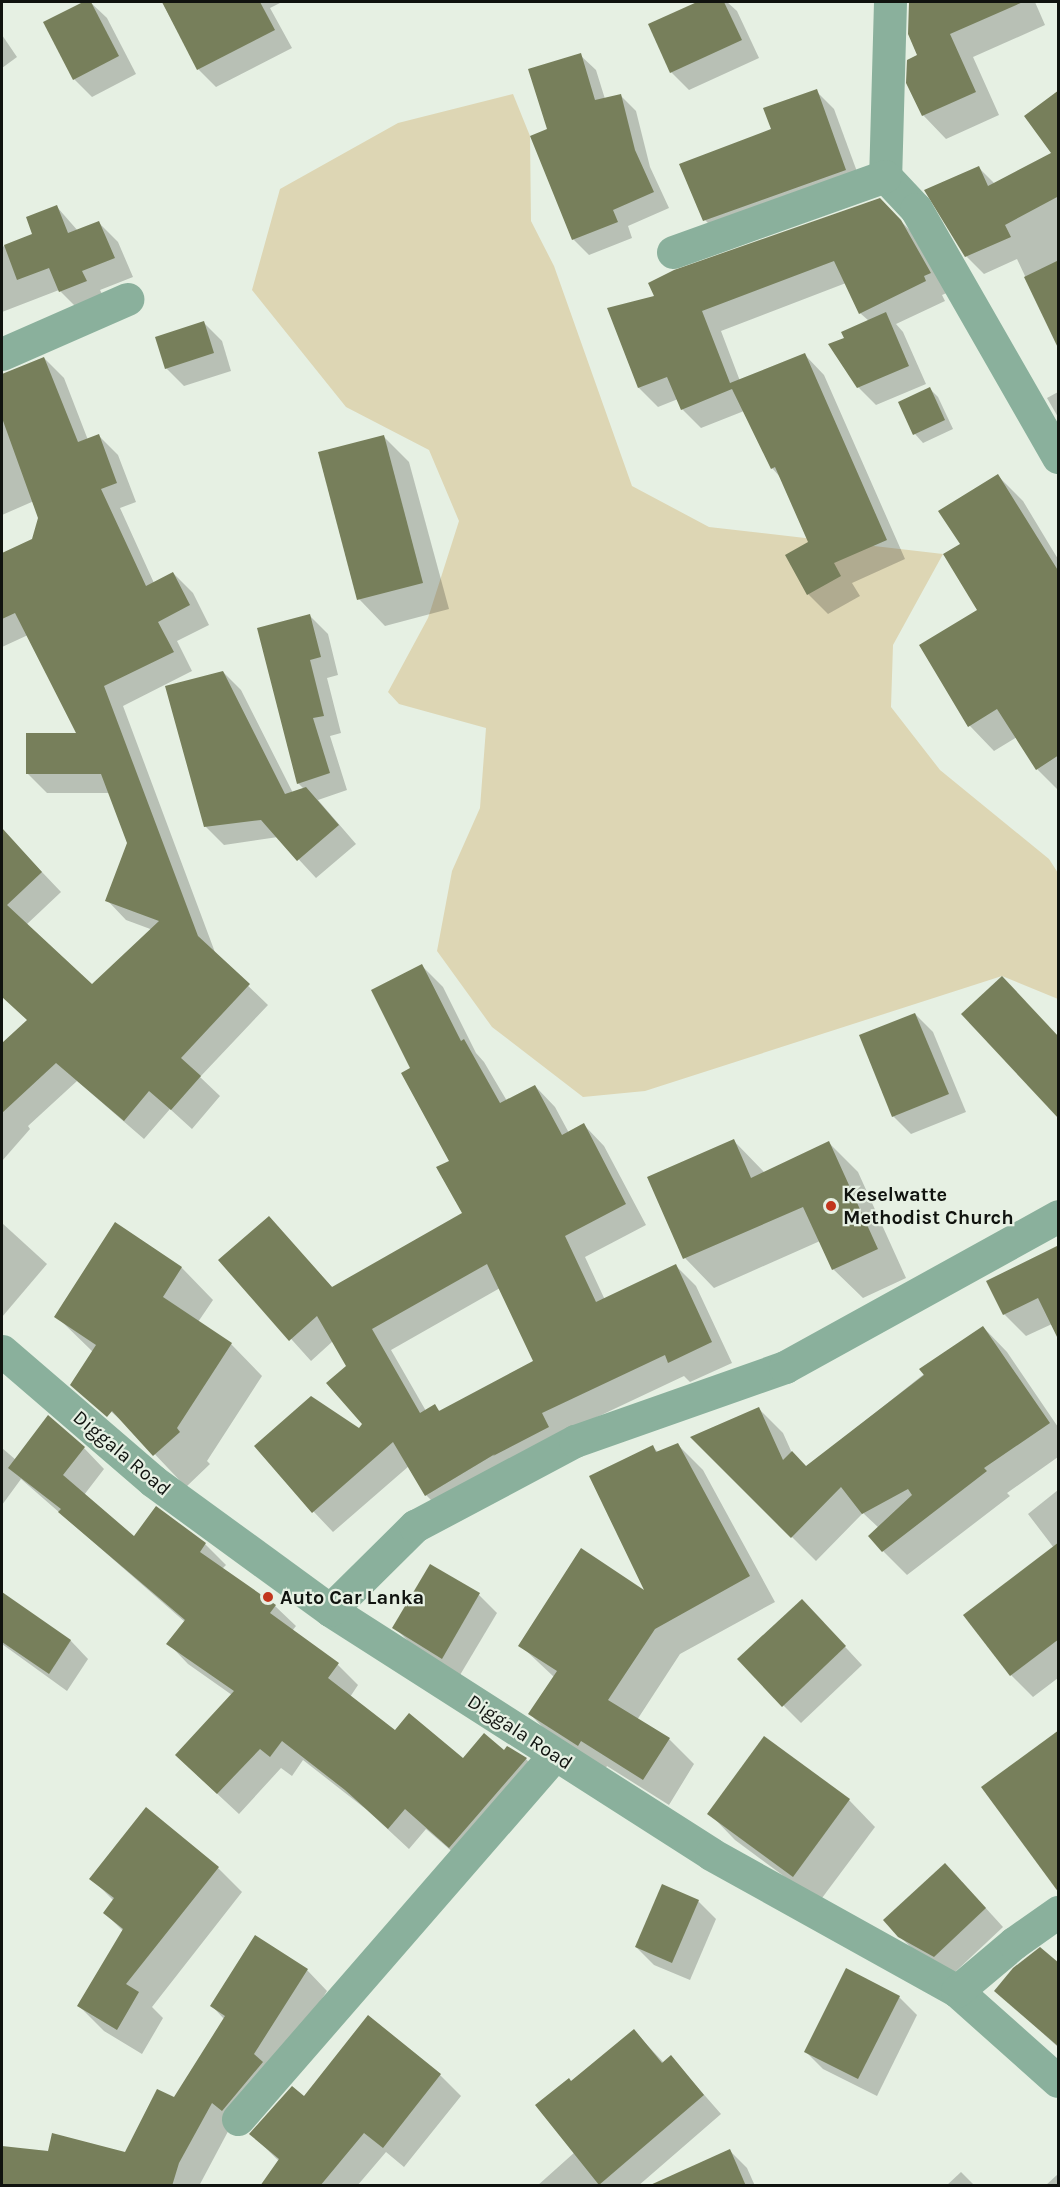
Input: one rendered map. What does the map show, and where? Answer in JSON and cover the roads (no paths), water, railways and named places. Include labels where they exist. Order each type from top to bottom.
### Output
[{"type":"street","points":[[890,2],[885,176],[916,209],[1059,457]]},
{"type":"street","points":[[673,252],[885,176]]},
{"type":"street","points":[[2,354],[127,299]]},
{"type":"street","points":[[330,1610],[415,1526],[575,1441],[785,1367],[1059,1216]]},
{"type":"street","name":"Diggala Road","points":[[2,1351],[153,1481],[330,1610],[711,1854],[957,1991],[1059,2081]]},
{"type":"street","points":[[238,2120],[555,1754]]},
{"type":"street","points":[[957,1991],[1014,1943],[1059,1912]]},
{"type":"place","name":"Keselwatte Methodist Church","points":[[831,1206]]},
{"type":"place","name":"Auto Car Lanka","points":[[268,1597]]}]
